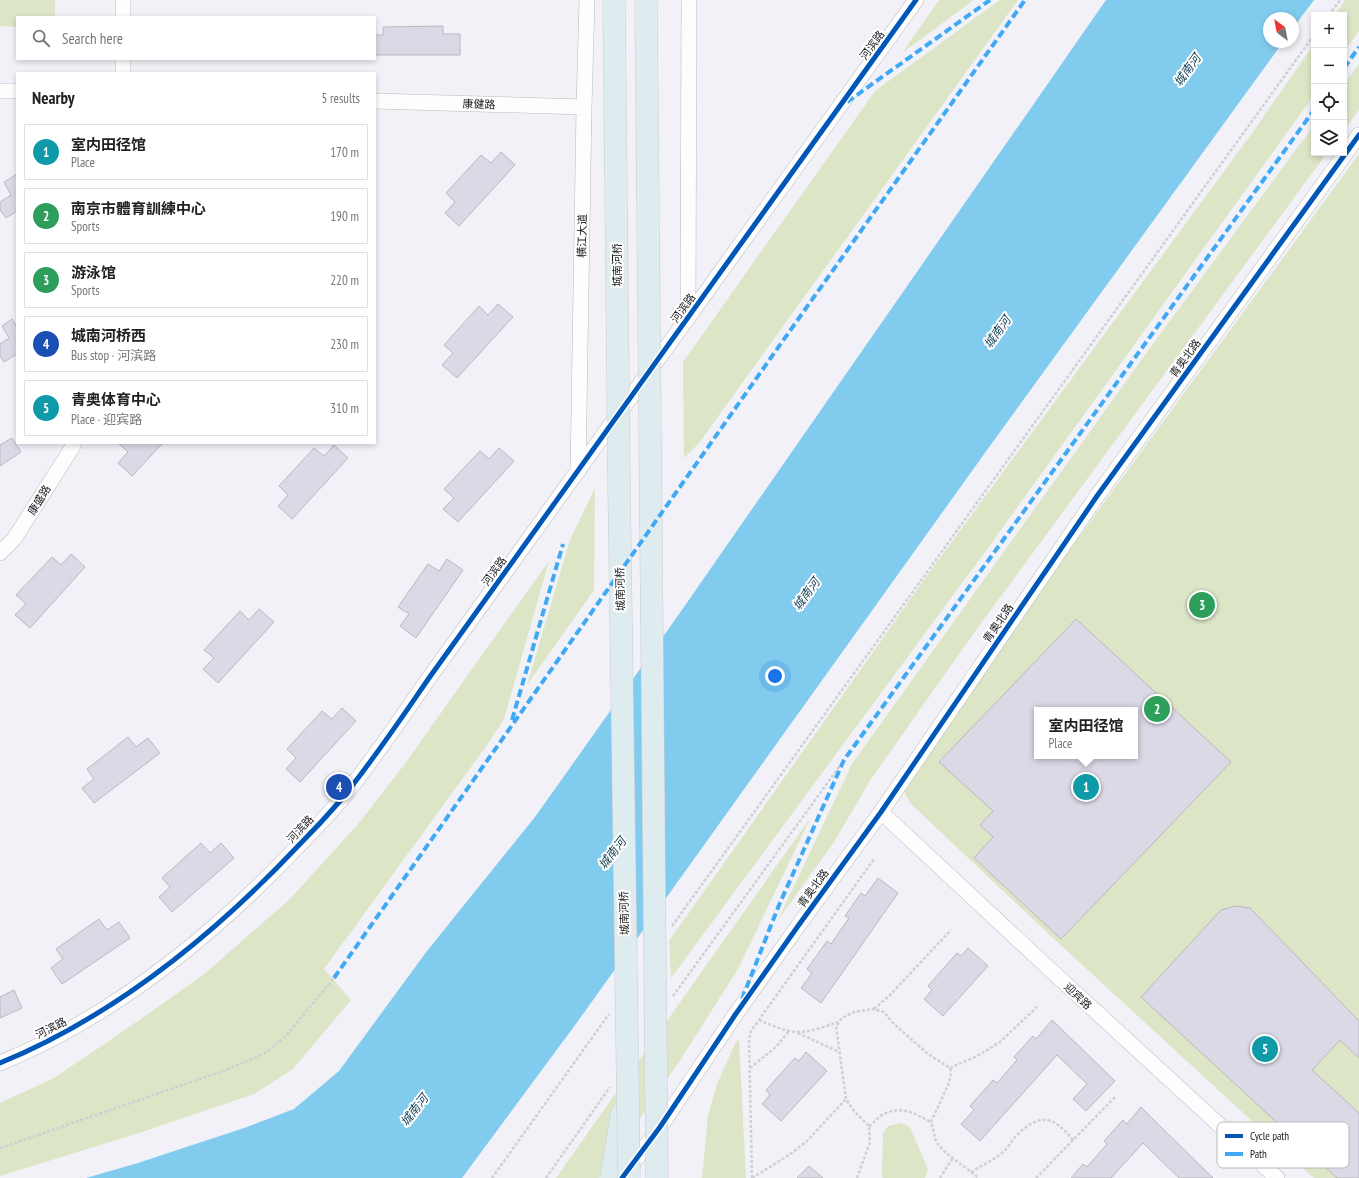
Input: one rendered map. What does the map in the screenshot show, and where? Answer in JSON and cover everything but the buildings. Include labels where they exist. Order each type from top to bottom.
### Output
[{"type":"highway","name":"城南河桥","points":[[614,0],[618,481],[618,1087],[628,1178]]},
{"type":"highway","points":[[646,0],[657,1178]]},
{"type":"highway","points":[[655,1050],[672,1178]]},
{"type":"highway","points":[[611,1178],[618,1087]]},
{"type":"street","points":[[123,0],[123,16]]},
{"type":"street","name":"横江大道","points":[[578,472],[587,0]]},
{"type":"street","points":[[688,318],[689,0]]},
{"type":"street","name":"河滨路","points":[[0,1063],[68,1031],[131,991],[181,955],[233,911],[283,862],[340,802],[380,749],[429,678],[916,0]]},
{"type":"street","points":[[123,60],[124,72]]},
{"type":"street","points":[[0,91],[16,91]]},
{"type":"street","name":"康健路","points":[[376,101],[584,108]]},
{"type":"street","name":"青奥北路","points":[[622,1178],[660,1127],[762,977],[881,812],[1097,496],[1359,135]]},
{"type":"street","name":"康盛路","points":[[0,553],[14,539],[74,444]]},
{"type":"street","name":"迎宾路","points":[[881,812],[1217,1123]]},
{"type":"street","points":[[660,1127],[663,1178]]},
{"type":"street","name":"迎宾路","points":[[1266,1168],[1277,1178]]},
{"type":"path","points":[[1331,12],[1340,0]]},
{"type":"path","points":[[672,926],[1311,39]]},
{"type":"path","points":[[669,1002],[844,760]]},
{"type":"path","points":[[752,1178],[749,1040],[751,1031],[874,859]]},
{"type":"path","points":[[873,1009],[889,996],[951,930]]},
{"type":"path","points":[[0,1148],[229,1069],[265,1053],[286,1036],[334,978]]},
{"type":"path","points":[[950,1068],[979,1055],[1000,1042],[1038,1006]]},
{"type":"path","points":[[857,1178],[870,1142],[869,1126],[854,1111],[846,1099],[836,1026],[842,1018],[854,1012],[873,1009],[884,1012],[894,1024],[928,1054],[950,1068],[951,1073],[949,1083],[931,1122],[936,1142],[952,1159],[979,1178]]},
{"type":"path","points":[[492,1178],[612,1010]]},
{"type":"path","points":[[759,1020],[780,1029],[798,1032],[821,1028],[839,1022]]},
{"type":"path","points":[[750,1068],[776,1047],[789,1031]]},
{"type":"path","points":[[798,1032],[839,1052]]},
{"type":"path","points":[[546,1178],[618,1087]]},
{"type":"path","points":[[1036,1178],[1116,1096]]},
{"type":"path","points":[[752,1178],[807,1142],[846,1099]]},
{"type":"path","points":[[869,1126],[882,1114],[904,1109],[931,1122]]},
{"type":"path","points":[[970,1172],[1006,1149],[1015,1137],[1030,1124],[1041,1120],[1050,1120],[1065,1130],[1073,1140]]},
{"type":"path","points":[[940,1178],[952,1159]]},
{"type":"green space","points":[[0,0],[55,0],[55,16],[16,16],[16,27],[0,26]]},
{"type":"green space","points":[[939,0],[974,0],[902,53]]},
{"type":"green space","points":[[1000,0],[1018,0],[699,443],[684,458],[683,362],[875,91]]},
{"type":"green space","points":[[1345,0],[1359,0],[1359,31],[1347,48],[1347,12],[1337,12]]},
{"type":"green space","points":[[1311,48],[1311,99],[993,541],[671,978],[669,941],[926,577],[1250,136]]},
{"type":"green space","points":[[1359,64],[1359,110],[1347,126],[1347,84],[1347,80]]},
{"type":"green space","points":[[1311,129],[1311,156],[1325,156],[971,637],[871,779],[834,842],[778,920],[852,764],[1142,359]]},
{"type":"green space","points":[[1359,154],[1359,1178],[1314,1178],[1303,1168],[1349,1168],[1349,1122],[1253,1122],[1053,938],[910,803],[905,793],[904,784],[1049,578]]},
{"type":"green space","points":[[595,488],[594,590],[527,685],[570,540]]},
{"type":"green space","points":[[549,561],[504,719],[487,745],[324,969],[351,1000],[293,1069],[254,1094],[136,1134],[0,1176],[0,1103],[54,1078],[125,1030],[203,975],[290,899],[359,823],[404,765]]},
{"type":"green space","points":[[811,817],[738,969],[681,1059],[598,1178],[556,1178]]},
{"type":"green space","points":[[739,1039],[746,1178],[702,1178],[708,1116],[717,1084],[735,1044]]},
{"type":"green space","points":[[901,1123],[910,1127],[928,1169],[925,1178],[882,1177],[883,1133],[888,1126]]},
{"type":"water","name":"城南河","points":[[1106,0],[1314,0],[1299,20],[1299,12],[1263,12],[1263,48],[1279,48],[987,450],[578,1021],[462,1178],[86,1178],[138,1163],[247,1127],[294,1109],[339,1071],[427,951],[535,817],[677,617]]},
{"type":"marked path","points":[[847,102],[990,0]]},
{"type":"marked path","points":[[334,978],[1025,0]]},
{"type":"marked path","points":[[1347,64],[1359,47]]},
{"type":"marked path","points":[[742,999],[779,905],[844,760],[1311,114]]},
{"type":"marked path","points":[[512,720],[563,544]]},
{"type":"cycle path","points":[[0,1063],[42,1044],[83,1022],[123,997],[161,970],[233,910],[315,829],[340,801],[375,756],[429,678],[916,0]]},
{"type":"cycle path","points":[[622,1178],[660,1127],[735,1015],[881,812],[1097,496],[1359,135]]},
{"type":"place","name":"游泳馆","points":[[1202,605]]},
{"type":"place","name":"南京市體育訓練中心","points":[[1157,709]]},
{"type":"place","name":"城南河桥西","points":[[339,787]]},
{"type":"place","name":"室内田径馆","points":[[1086,787]]},
{"type":"place","name":"青奥体育中心","points":[[1265,1049]]}]
